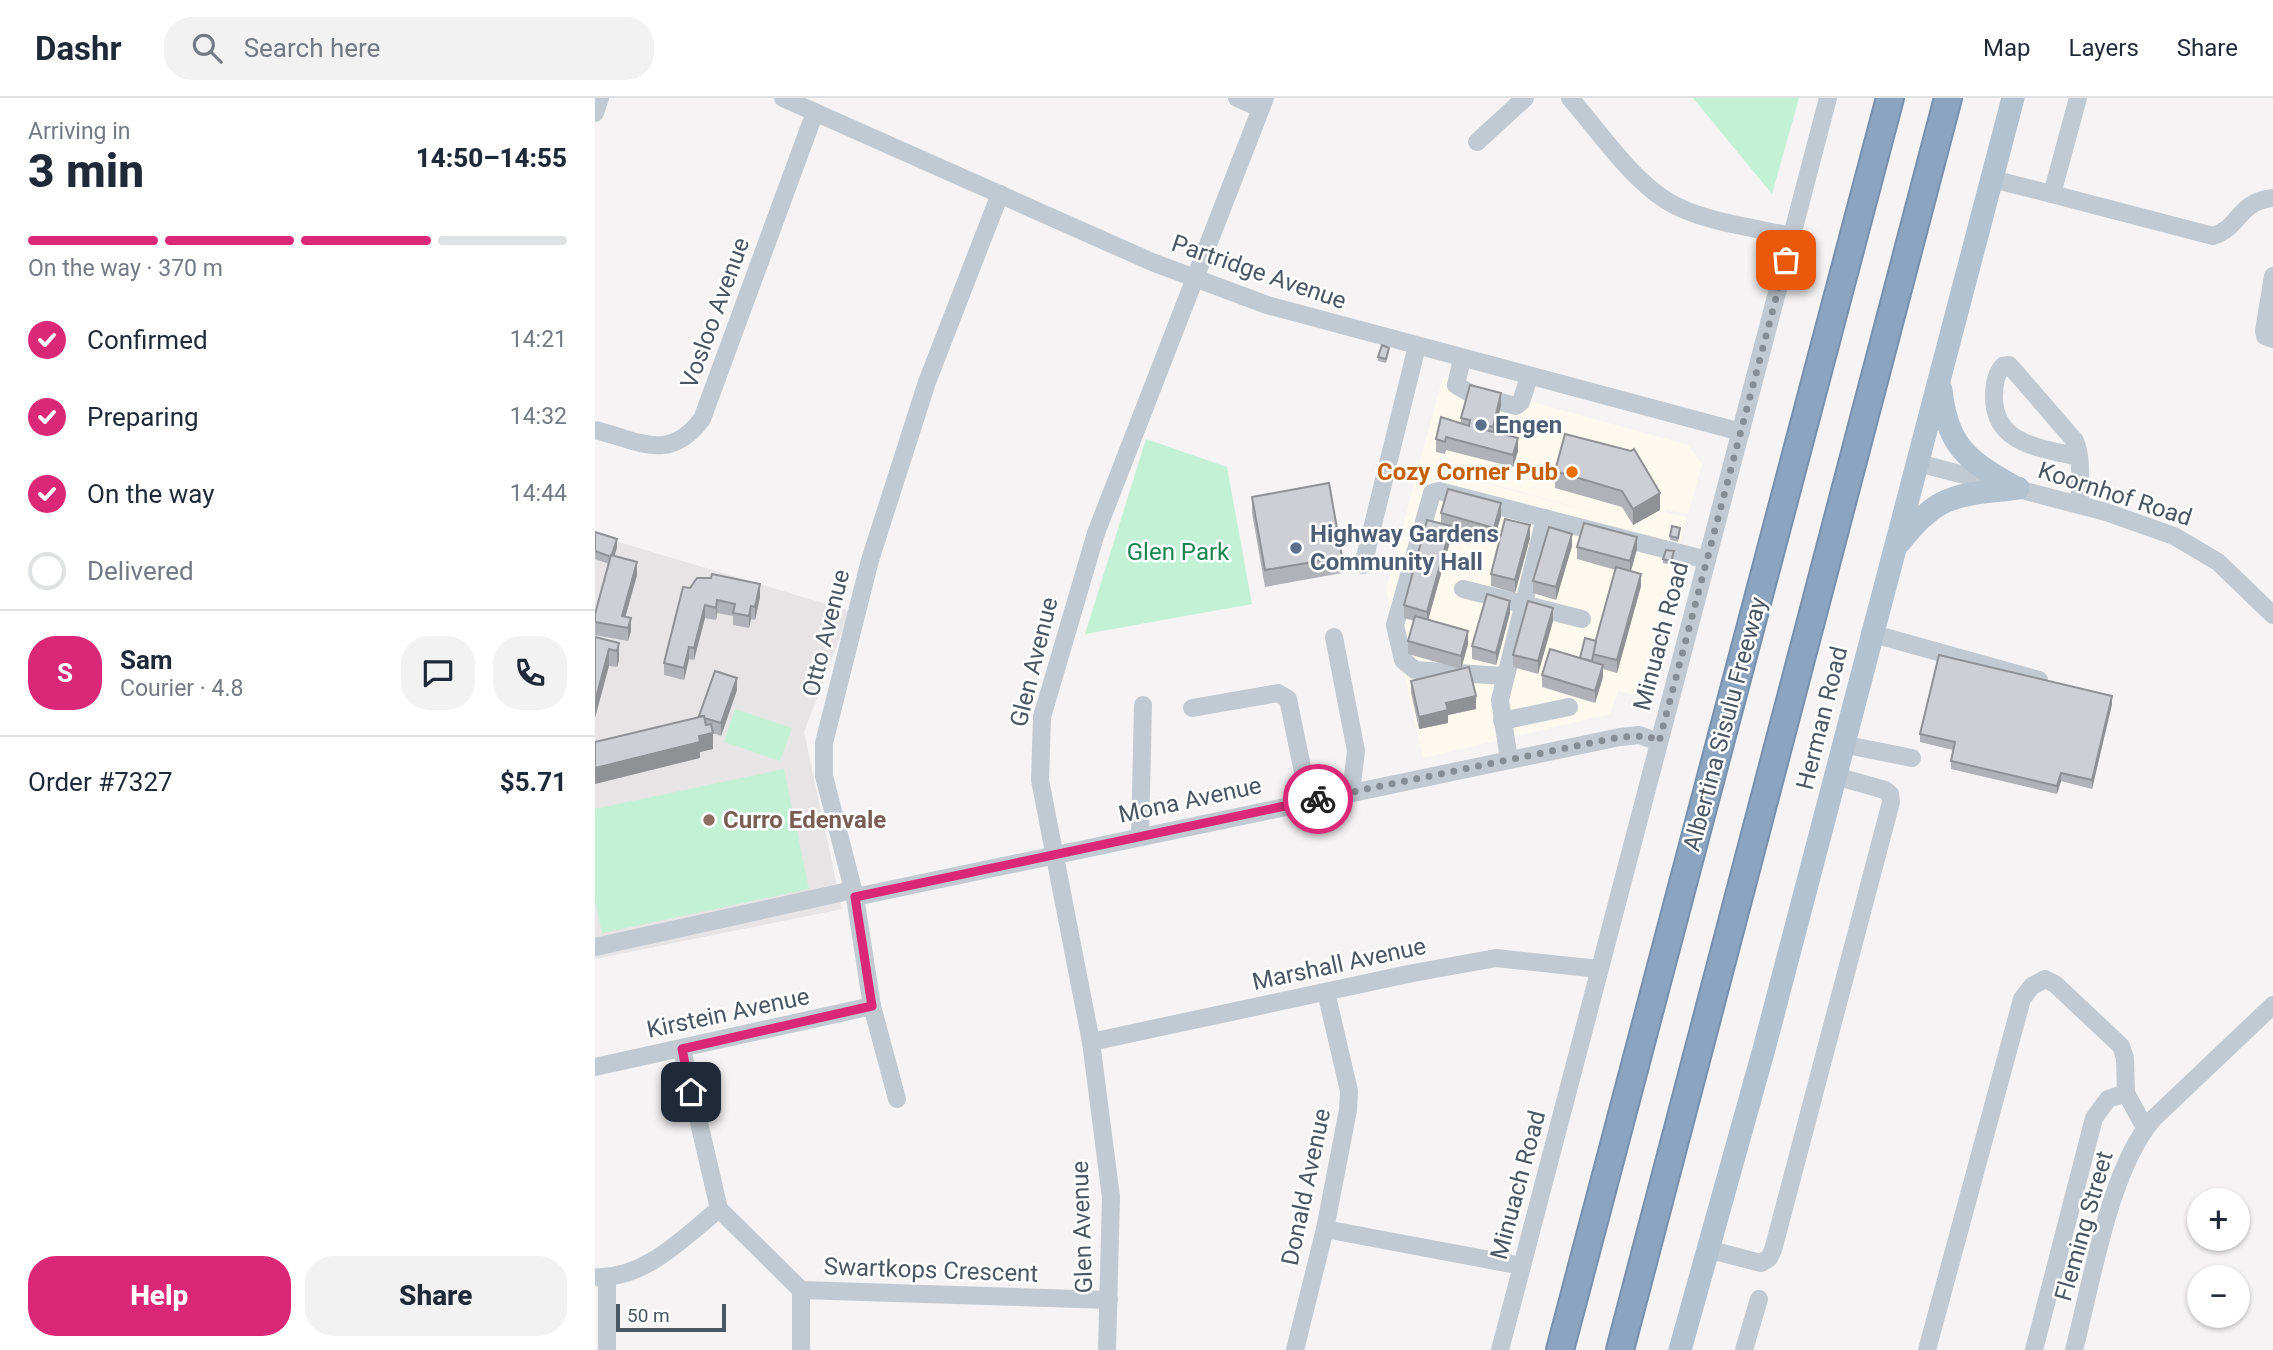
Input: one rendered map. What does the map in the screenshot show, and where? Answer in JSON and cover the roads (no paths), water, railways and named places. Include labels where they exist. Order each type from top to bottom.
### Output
[{"type":"highway","name":"Albertina Sisulu Freeway","points":[[1560,1350],[1890,98]]},
{"type":"highway","points":[[1621,1350],[1948,98]]},
{"type":"main road","name":"Herman Road","points":[[1683,1345],[1706,1249],[1763,1049],[1870,632],[1918,463],[2013,98]]},
{"type":"main road","points":[[1940,376],[1945,418],[1955,442],[1975,463],[2014,486]]},
{"type":"main road","points":[[1894,550],[1922,515],[1942,501],[2014,486]]},
{"type":"street","points":[[595,113],[600,98]]},
{"type":"street","name":"Partridge Avenue","points":[[783,98],[1192,279],[1279,309],[1741,432]]},
{"type":"street","points":[[1237,98],[1263,103]]},
{"type":"street","points":[[1476,142],[1525,98]]},
{"type":"street","points":[[1570,98],[1650,189],[1670,203],[1739,225],[1792,236]]},
{"type":"street","name":"Minuach Road","points":[[1500,1350],[1828,98]]},
{"type":"street","points":[[2052,194],[2078,98]]},
{"type":"street","name":"Glen Avenue","points":[[1107,1350],[1111,1197],[1091,1042],[1040,780],[1038,743],[1045,695],[1096,533],[1192,279],[1263,103]]},
{"type":"street","name":"Vosloo Avenue","points":[[595,430],[668,446],[687,437],[702,419],[815,112]]},
{"type":"street","points":[[1992,179],[2213,236],[2223,231],[2253,201],[2273,198]]},
{"type":"street","name":"Otto Avenue","points":[[897,1099],[872,1006],[854,894],[824,776],[826,730],[870,560],[927,382],[1000,194]]},
{"type":"street","points":[[2273,276],[2264,331],[2265,336],[2273,339]]},
{"type":"street","points":[[1363,565],[1417,346]]},
{"type":"street","points":[[1462,359],[1456,385],[1473,395],[1516,406],[1521,402],[1529,377]]},
{"type":"street","points":[[2079,457],[2021,442],[2005,430],[1997,419],[1994,400],[1998,372],[2003,366],[2008,365],[2071,436],[2079,457],[2080,504]]},
{"type":"street","name":"Koornhof Road","points":[[1918,463],[2014,486],[2143,524],[2196,547],[2218,562],[2273,615]]},
{"type":"street","points":[[1503,676],[1419,671],[1411,669],[1403,660],[1395,625],[1429,497],[1436,491],[1707,560]]},
{"type":"street","points":[[1509,760],[1500,700],[1503,676],[1545,517]]},
{"type":"street","points":[[1463,589],[1582,619]]},
{"type":"street","points":[[1870,632],[2054,684]]},
{"type":"street","points":[[1334,637],[1356,751],[1351,792]]},
{"type":"street","points":[[1192,708],[1278,693],[1284,695],[1288,699],[1309,801]]},
{"type":"street","points":[[1140,836],[1143,705]]},
{"type":"street","points":[[1502,720],[1569,707]]},
{"type":"street","name":"Mona Avenue","points":[[595,947],[1620,737],[1648,736],[1659,742]]},
{"type":"street","points":[[1842,744],[1912,758]]},
{"type":"street","points":[[1706,1249],[1761,1263],[1769,1258],[1773,1250],[1890,808],[1890,794],[1867,783],[1835,776]]},
{"type":"street","name":"Marshall Avenue","points":[[1091,1042],[1496,958],[1599,969]]},
{"type":"street","points":[[1927,1350],[1994,1092],[2022,999],[2032,986],[2045,979],[2055,984],[2121,1046],[2125,1058],[2126,1093],[2145,1128]]},
{"type":"street","name":"Donald Avenue","points":[[1295,1350],[1347,1125],[1349,1091],[1326,992]]},
{"type":"street","name":"Fleming Street","points":[[2074,1350],[2128,1156],[2145,1128],[2273,1005]]},
{"type":"street","name":"Kirstein Avenue","points":[[595,1067],[872,1006]]},
{"type":"street","points":[[607,1350],[601,1277],[620,1276],[652,1260],[719,1209],[682,1049]]},
{"type":"street","points":[[2033,1350],[2094,1118],[2108,1099],[2126,1093]]},
{"type":"street","name":"Swartkops Crescent","points":[[719,1209],[801,1290],[1109,1300]]},
{"type":"street","points":[[1325,1229],[1522,1266]]},
{"type":"street","points":[[801,1290],[801,1350]]},
{"type":"street","points":[[1744,1350],[1759,1299]]},
{"type":"place","name":"Engen","points":[[1481,425]]},
{"type":"place","name":"Cozy Corner Pub","points":[[1572,472]]},
{"type":"place","name":"Highway Gardens Community Hall","points":[[1296,548]]},
{"type":"place","name":"Curro Edenvale","points":[[709,820]]},
{"type":"park label","name":"Glen Park","points":[[1178,552]]}]
